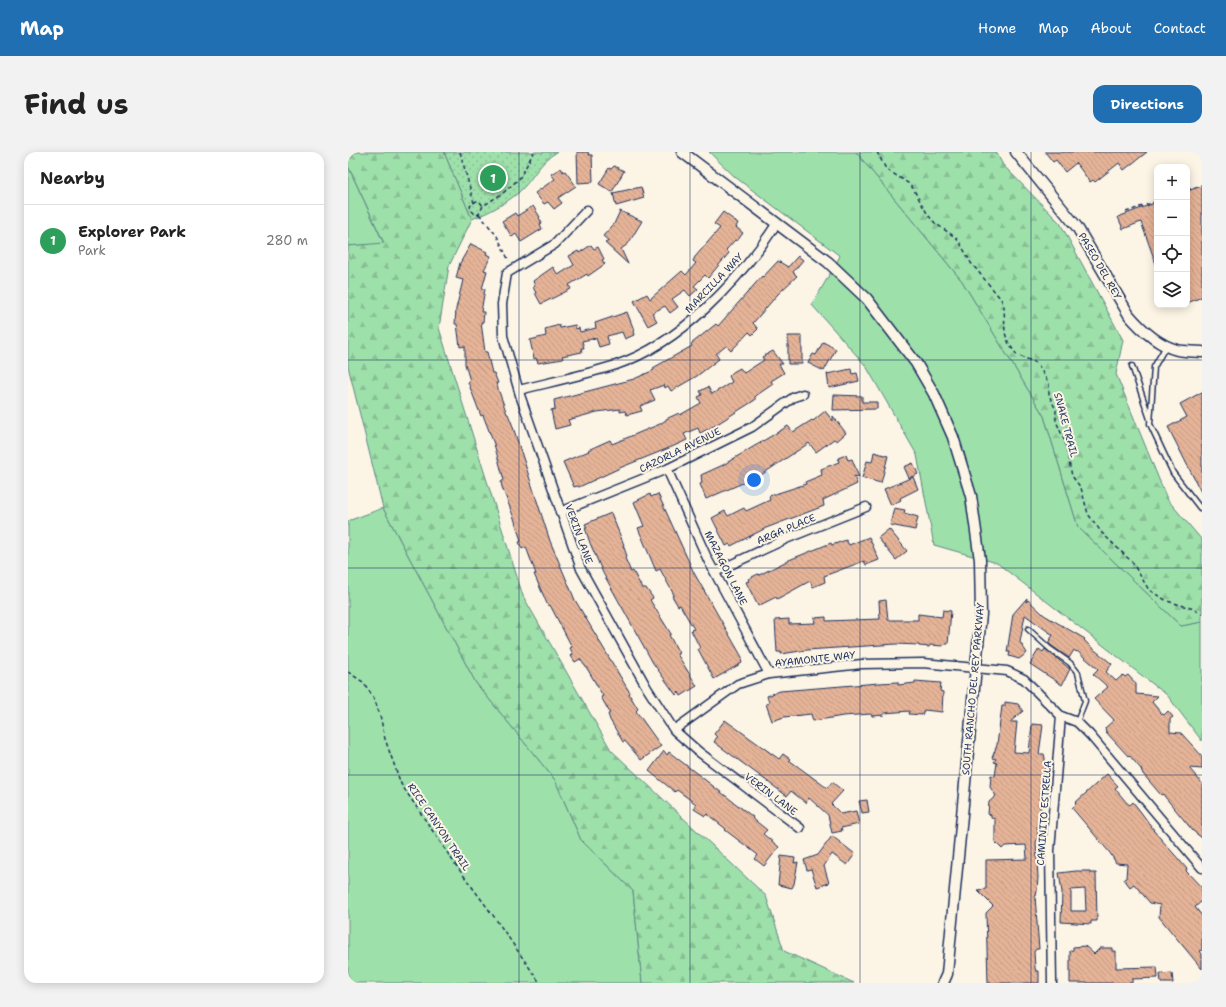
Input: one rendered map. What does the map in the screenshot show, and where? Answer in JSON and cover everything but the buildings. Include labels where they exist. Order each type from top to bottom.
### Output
[{"type":"street","name":"SOUTH RANCHO DEL REY PARKWAY","points":[[682,152],[828,262],[867,298],[916,363],[934,394],[953,437],[971,496],[980,560],[981,614],[944,983]]},
{"type":"street","name":"PASEO DEL REY","points":[[1016,152],[1077,227],[1129,315],[1139,327],[1166,345],[1177,350],[1202,352]]},
{"type":"street","points":[[514,267],[555,244],[587,210]]},
{"type":"street","name":"MARCILLA WAY","points":[[519,390],[616,365],[670,336],[698,317],[760,250],[777,223]]},
{"type":"street","name":"VERIN LANE","points":[[514,267],[507,273],[502,304],[503,336],[519,390],[581,569],[647,688],[674,730],[699,752],[800,828]]},
{"type":"street","name":"CAZORLA AVENUE","points":[[560,512],[667,470],[752,427],[794,397],[803,394]]},
{"type":"street","name":"MAZAGON LANE","points":[[667,470],[716,572],[769,674]]},
{"type":"street","name":"ARGA PLACE","points":[[716,572],[786,539],[866,507]]},
{"type":"street","name":"AYAMONTE WAY","points":[[674,730],[738,684],[769,674],[862,664],[922,663],[976,667]]},
{"type":"street","points":[[976,667],[1007,671],[1024,679],[1061,716],[1077,722],[1127,778],[1202,868]]},
{"type":"street","name":"CAMINITO ESTRELLA","points":[[1052,983],[1050,851],[1061,716]]},
{"type":"lane","points":[[1151,422],[1154,367],[1166,345]]},
{"type":"lane","points":[[1132,366],[1151,422],[1173,473],[1200,508],[1202,507]]},
{"type":"lane","points":[[1028,629],[1050,649],[1070,663],[1078,673],[1084,701],[1077,722]]},
{"type":"path","points":[[460,152],[474,203]]},
{"type":"path","points":[[479,214],[483,206],[512,186],[519,179],[534,152]]},
{"type":"path","name":"SNAKE TRAIL","points":[[877,152],[886,169],[911,185],[931,219],[960,243],[971,263],[1000,299],[1004,306],[1005,333],[1009,344],[1017,355],[1037,363],[1049,384],[1049,396],[1056,410],[1056,421],[1065,442],[1072,476],[1081,488],[1088,514],[1102,532],[1132,562],[1149,590],[1167,601],[1194,609],[1202,614]]},
{"type":"path","points":[[1190,189],[1202,185]]},
{"type":"path","points":[[483,206],[480,202],[476,201],[470,206],[471,210],[476,214],[479,214],[497,236],[505,254],[514,267]]},
{"type":"path","points":[[1126,212],[1154,202]]},
{"type":"path","name":"RICE CANYON TRAIL","points":[[348,672],[363,682],[374,698],[380,715],[384,739],[401,784],[454,864],[495,918],[540,983]]},
{"type":"green space","points":[[348,152],[444,152],[472,219],[449,266],[439,328],[523,596],[611,750],[766,896],[784,951],[854,983],[642,983],[633,891],[581,840],[555,780],[476,683],[383,508],[348,366],[348,246],[384,243],[348,166]]},
{"type":"green space","points":[[444,152],[557,152],[545,161],[523,188],[508,201],[472,219]]},
{"type":"green space","points":[[709,152],[856,152],[962,281],[1044,416],[1078,527],[1181,626],[1202,622],[1202,741],[1167,695],[997,563],[934,545],[917,455],[866,366],[812,305],[840,256],[735,177]]},
{"type":"green space","points":[[856,152],[996,152],[1003,165],[1060,223],[1123,340],[1116,374],[1167,499],[1202,540],[1202,622],[1181,626],[1078,527],[1044,416],[962,281]]},
{"type":"green space","points":[[348,166],[384,244],[348,246]]},
{"type":"green space","points":[[383,508],[476,683],[555,780],[581,840],[633,891],[642,983],[348,983],[348,521]]},
{"type":"place","name":"Explorer Park","points":[[493,178]]}]
